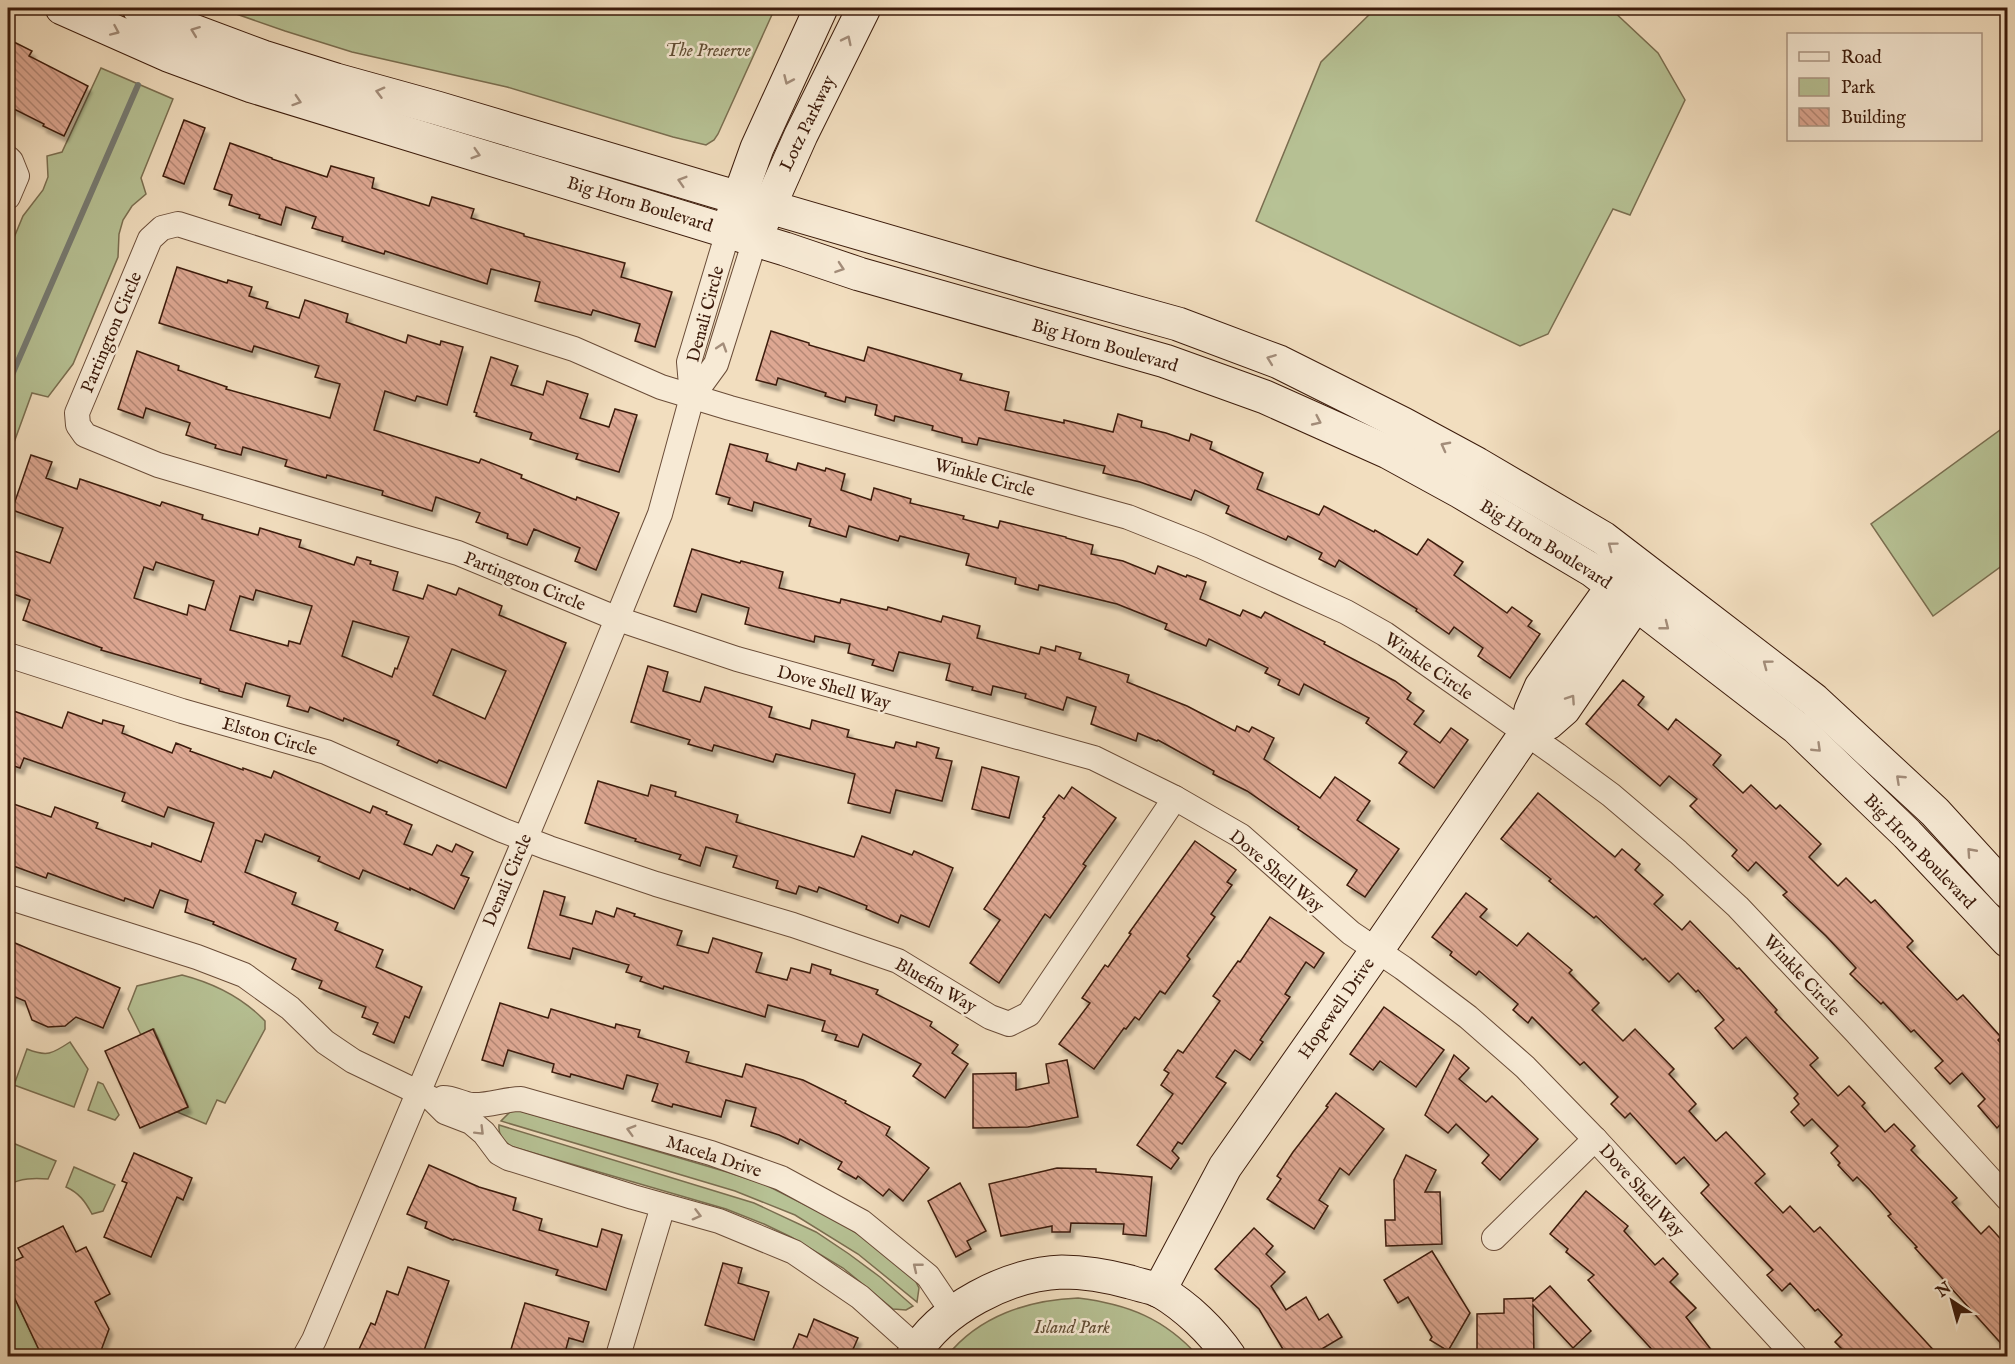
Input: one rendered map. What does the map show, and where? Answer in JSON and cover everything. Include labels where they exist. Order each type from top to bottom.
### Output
[{"type":"main road","name":"Big Horn Boulevard","points":[[62,8],[168,55],[252,86],[858,274],[1165,361],[1265,397],[1388,452],[1461,492],[1592,570],[1797,728],[1907,834],[2007,941]]},
{"type":"main road","name":"Big Horn Boulevard","points":[[139,8],[263,57],[1034,284],[1178,324],[1279,362],[1392,418],[1477,464],[1603,538],[1814,700],[1935,812],[2007,892]]},
{"type":"main road","name":"Lotz Parkway","points":[[753,202],[757,148],[820,8]]},
{"type":"main road","name":"Lotz Parkway","points":[[741,236],[753,202],[864,8]]},
{"type":"main road","name":"Hopewell Drive","points":[[1159,1290],[1225,1167],[1526,733],[1548,723],[1564,709],[1625,595]]},
{"type":"main road","points":[[915,1352],[934,1329],[953,1313],[999,1286],[1062,1272],[1107,1276],[1159,1290],[1190,1312],[1218,1340],[1229,1356]]},
{"type":"street","points":[[8,158],[17,176],[8,197]]},
{"type":"street","name":"Partington Circle","points":[[618,620],[458,553],[158,465],[85,435],[78,425],[77,413],[150,239],[162,228],[178,224],[574,349],[655,386],[692,397]]},
{"type":"street","name":"Denali Circle","points":[[305,1356],[425,1096],[525,839],[618,620],[660,514],[692,397],[689,362],[741,236]]},
{"type":"street","name":"Winkle Circle","points":[[692,397],[1117,513],[1201,546],[1346,612],[1385,634],[1611,795],[1678,852],[1738,908],[1856,1032],[2007,1199]]},
{"type":"street","name":"Dove Shell Way","points":[[618,620],[737,659],[1094,758],[1175,798],[1241,836],[1351,933],[1468,1017],[1525,1067],[1595,1139],[1795,1356]]},
{"type":"street","name":"Elston Circle","points":[[8,655],[182,711],[326,752],[525,839]]},
{"type":"street","name":"Bluefin Way","points":[[525,839],[656,884],[793,925],[898,961],[990,1017],[1009,1024],[1029,1014],[1175,798]]},
{"type":"street","points":[[8,897],[197,957],[244,975],[290,1008],[325,1042],[353,1061],[425,1096],[445,1112],[471,1122],[484,1133],[499,1153],[508,1158],[663,1206],[719,1221],[794,1252],[860,1297],[915,1352]]},
{"type":"street","name":"Macela Drive","points":[[425,1096],[451,1098],[470,1105],[521,1099],[711,1153],[781,1178],[862,1222],[928,1276],[953,1313]]},
{"type":"street","points":[[1494,1238],[1595,1139]]},
{"type":"street","points":[[618,1356],[663,1206]]},
{"type":"green space","name":"The Preserve","points":[[219,8],[775,8],[718,134],[706,145],[507,87],[352,52]]},
{"type":"green space","points":[[1376,8],[1610,8],[1658,53],[1685,100],[1630,215],[1613,209],[1548,334],[1520,346],[1256,221],[1321,62]]},
{"type":"green space","points":[[101,68],[173,99],[141,178],[146,194],[132,206],[123,220],[119,234],[118,257],[73,364],[48,397],[32,393],[8,459],[8,252],[23,216],[43,190],[48,177],[47,156],[62,152]]},
{"type":"green space","points":[[2007,425],[2007,562],[1933,616],[1871,524]]},
{"type":"green space","points":[[182,975],[227,992],[265,1021],[265,1029],[225,1103],[217,1100],[206,1124],[177,1112],[188,1106],[154,1029],[141,1035],[128,1009],[137,986]]},
{"type":"green space","points":[[70,1042],[88,1069],[74,1107],[14,1085],[27,1049],[49,1053]]},
{"type":"green space","points":[[98,1082],[103,1084],[119,1115],[115,1120],[88,1110]]},
{"type":"green space","points":[[517,1110],[764,1184],[841,1223],[862,1237],[915,1280],[919,1288],[917,1302],[858,1254],[795,1215],[735,1191],[501,1121],[510,1112]]},
{"type":"green space","points":[[499,1125],[754,1203],[816,1232],[880,1277],[913,1306],[906,1310],[893,1309],[843,1268],[764,1224],[726,1209],[513,1147],[502,1138]]},
{"type":"green space","points":[[8,1141],[56,1161],[48,1179],[28,1179],[8,1185]]},
{"type":"green space","points":[[74,1167],[115,1185],[103,1211],[92,1214],[81,1198],[66,1187]]},
{"type":"green space","points":[[8,1288],[40,1352],[45,1354],[44,1356],[8,1356]]},
{"type":"green space","name":"Island Park","points":[[1078,1298],[1113,1304],[1144,1315],[1172,1332],[1198,1356],[947,1356],[974,1330],[1006,1313],[1041,1302]]},
{"type":"building","points":[[8,39],[32,51],[29,56],[88,86],[64,136],[8,106]]},
{"type":"building","points":[[184,120],[205,128],[184,184],[163,176]]},
{"type":"building","points":[[230,143],[327,177],[331,166],[374,178],[372,188],[429,206],[432,197],[474,209],[471,218],[524,234],[524,236],[625,263],[621,277],[672,292],[655,347],[635,341],[640,324],[593,310],[591,315],[535,301],[540,282],[491,269],[487,284],[385,251],[384,254],[342,241],[343,237],[312,228],[316,217],[286,207],[281,225],[229,205],[232,195],[214,189]]},
{"type":"building","points":[[177,267],[227,283],[228,280],[252,287],[249,296],[268,302],[266,308],[299,318],[305,300],[348,314],[346,322],[406,343],[408,335],[440,345],[441,341],[463,347],[447,405],[417,396],[415,401],[385,391],[374,430],[479,463],[481,459],[576,500],[577,497],[619,513],[596,570],[575,561],[580,548],[534,529],[527,545],[507,538],[508,534],[476,522],[480,513],[436,497],[432,511],[382,495],[383,491],[285,466],[287,460],[243,447],[241,455],[215,448],[216,445],[186,435],[190,423],[146,408],[143,418],[118,409],[137,351],[179,366],[178,370],[227,387],[226,389],[330,418],[340,384],[315,377],[319,366],[254,346],[252,352],[159,323]]},
{"type":"building","points":[[771,331],[864,361],[868,347],[962,374],[960,380],[1009,392],[1005,410],[1064,423],[1064,420],[1113,432],[1118,414],[1142,421],[1141,427],[1189,441],[1191,434],[1212,442],[1210,449],[1263,473],[1257,489],[1319,515],[1324,506],[1374,532],[1375,530],[1417,555],[1428,539],[1463,562],[1454,575],[1507,613],[1512,607],[1532,621],[1528,626],[1540,634],[1510,678],[1478,656],[1483,648],[1454,627],[1449,634],[1416,611],[1417,609],[1339,560],[1335,567],[1319,559],[1322,553],[1288,536],[1286,540],[1226,513],[1229,506],[1195,490],[1191,500],[1140,482],[1103,473],[1105,466],[979,438],[977,445],[962,442],[962,438],[932,430],[933,426],[895,416],[894,421],[875,415],[877,405],[846,397],[845,402],[825,396],[826,393],[778,378],[776,385],[756,380]]},
{"type":"building","points":[[491,357],[518,366],[511,385],[543,395],[547,381],[588,394],[580,418],[609,427],[615,409],[637,415],[619,472],[576,459],[578,454],[530,439],[532,433],[476,416],[477,413],[474,412]]},
{"type":"building","points":[[730,444],[768,454],[766,461],[796,470],[798,463],[845,474],[841,490],[871,500],[874,488],[911,499],[910,503],[964,516],[963,519],[998,528],[1000,521],[1093,545],[1091,554],[1123,561],[1155,574],[1158,566],[1206,582],[1200,599],[1240,616],[1243,610],[1261,618],[1265,612],[1325,642],[1324,644],[1395,681],[1411,693],[1407,699],[1424,711],[1414,724],[1440,743],[1451,728],[1468,740],[1434,788],[1399,763],[1407,752],[1366,723],[1369,718],[1304,684],[1299,695],[1278,685],[1280,680],[1265,673],[1268,668],[1209,639],[1206,646],[1165,629],[1167,624],[1117,604],[1039,585],[1038,590],[1015,584],[1016,578],[966,565],[969,554],[900,536],[898,541],[849,526],[846,537],[809,526],[811,519],[754,502],[752,511],[728,504],[730,498],[716,494]]},
{"type":"building","points":[[31,455],[52,462],[46,478],[77,489],[80,479],[160,506],[162,502],[203,515],[202,519],[258,535],[260,528],[301,540],[299,547],[354,565],[357,557],[371,561],[370,564],[398,572],[393,590],[423,599],[428,585],[456,595],[459,588],[502,606],[499,615],[566,643],[506,788],[439,760],[437,763],[397,745],[399,741],[344,718],[343,721],[310,707],[308,712],[287,706],[290,696],[246,683],[242,697],[219,691],[219,689],[200,683],[201,679],[101,650],[102,648],[23,620],[30,600],[8,592],[8,549],[50,563],[63,528],[12,510]],"holes":[[[156,562],[214,581],[205,610],[189,605],[187,615],[134,598],[144,567],[153,570]],[[256,590],[312,606],[300,644],[289,641],[288,646],[230,630],[240,596],[253,600]],[[353,621],[409,637],[392,677],[342,656]],[[452,649],[506,671],[485,719],[433,695]]]},
{"type":"building","points":[[692,549],[740,563],[741,561],[783,572],[779,588],[840,603],[841,599],[887,610],[888,607],[941,622],[943,616],[980,626],[977,638],[1039,654],[1041,647],[1055,651],[1056,646],[1081,653],[1079,659],[1129,675],[1127,682],[1187,706],[1235,731],[1237,726],[1249,732],[1252,727],[1274,738],[1264,759],[1320,798],[1335,777],[1370,801],[1357,820],[1399,849],[1365,897],[1347,885],[1357,870],[1298,829],[1299,827],[1247,791],[1213,774],[1214,771],[1158,740],[1138,733],[1136,741],[1091,724],[1096,707],[1067,697],[1063,710],[1025,698],[1026,694],[993,686],[991,695],[972,690],[973,687],[946,680],[950,664],[899,652],[893,671],[872,665],[874,660],[848,653],[850,644],[815,636],[814,642],[745,624],[749,608],[702,594],[696,612],[674,606]]},
{"type":"building","points":[[648,666],[668,672],[663,691],[700,702],[705,687],[772,707],[769,717],[810,729],[812,720],[849,730],[847,737],[894,748],[896,742],[916,747],[917,742],[939,748],[936,758],[952,761],[942,801],[896,790],[890,813],[848,803],[855,774],[776,754],[773,762],[714,745],[712,751],[688,744],[690,740],[631,722]]},
{"type":"building","points":[[1623,680],[1644,697],[1638,705],[1668,730],[1676,719],[1721,755],[1713,765],[1743,793],[1751,785],[1776,809],[1780,805],[1821,844],[1809,857],[1838,886],[1846,878],[1871,903],[1875,900],[1913,941],[1907,947],[1957,1000],[1963,995],[2001,1037],[1998,1040],[2007,1050],[2007,1118],[1997,1128],[1978,1106],[1985,1099],[1962,1073],[1950,1084],[1935,1068],[1943,1061],[1914,1030],[1911,1032],[1883,1002],[1881,1004],[1850,974],[1856,968],[1783,895],[1787,892],[1756,862],[1748,871],[1732,856],[1737,850],[1690,806],[1697,799],[1669,776],[1660,786],[1586,724]]},
{"type":"building","points":[[8,709],[62,728],[68,712],[102,724],[103,720],[124,726],[122,733],[172,753],[176,743],[191,749],[190,751],[271,778],[274,771],[370,813],[373,806],[412,825],[404,844],[432,855],[437,845],[452,852],[456,844],[473,852],[461,875],[469,878],[454,909],[410,888],[410,890],[363,870],[359,879],[318,861],[320,857],[265,834],[262,842],[256,840],[245,872],[296,893],[292,904],[338,923],[335,930],[383,950],[376,967],[422,987],[409,1018],[405,1016],[394,1043],[373,1034],[378,1023],[362,1017],[366,1007],[319,988],[322,981],[292,969],[296,959],[213,924],[214,922],[185,912],[188,900],[160,890],[153,908],[125,898],[124,901],[48,873],[46,878],[8,864],[8,802],[51,817],[55,807],[98,823],[96,828],[151,847],[152,843],[201,862],[214,823],[168,807],[164,817],[122,801],[125,793],[24,758],[20,768],[8,764]]},
{"type":"building","points":[[982,767],[1019,777],[1009,818],[972,809]]},
{"type":"building","points":[[598,781],[648,796],[651,785],[676,792],[675,796],[738,815],[736,822],[854,857],[862,836],[912,855],[914,851],[953,868],[929,927],[901,915],[898,923],[866,909],[867,906],[819,887],[817,892],[799,886],[796,894],[776,888],[778,881],[733,867],[737,856],[706,847],[700,866],[679,859],[681,855],[585,823]]},
{"type":"building","points":[[1072,787],[1116,818],[1083,864],[1086,866],[1050,918],[1045,914],[999,983],[970,963],[1000,920],[984,909],[1045,818],[1043,817],[1059,795],[1064,799]]},
{"type":"building","points":[[1538,793],[1615,857],[1622,849],[1640,864],[1635,870],[1663,895],[1654,904],[1682,930],[1690,921],[1737,969],[1739,968],[1777,1010],[1775,1012],[1818,1058],[1810,1065],[1838,1096],[1849,1086],[1865,1103],[1862,1106],[1885,1132],[1894,1124],[1915,1146],[1911,1150],[1957,1198],[1952,1202],[1981,1234],[1989,1226],[2007,1246],[2007,1350],[1915,1248],[1917,1247],[1888,1216],[1891,1214],[1869,1189],[1857,1177],[1853,1181],[1838,1165],[1840,1163],[1831,1153],[1838,1146],[1812,1119],[1804,1126],[1791,1112],[1799,1104],[1794,1098],[1798,1094],[1746,1037],[1733,1049],[1715,1028],[1724,1020],[1698,990],[1696,992],[1678,973],[1669,982],[1596,916],[1594,918],[1549,881],[1551,879],[1501,839]]},
{"type":"building","points":[[1195,841],[1236,870],[1227,882],[1232,885],[1211,914],[1215,917],[1187,956],[1190,959],[1165,994],[1160,991],[1139,1020],[1135,1017],[1126,1029],[1124,1028],[1094,1069],[1059,1044],[1090,1003],[1082,998],[1105,965],[1108,967],[1131,934],[1129,933]]},
{"type":"building","points":[[544,891],[565,897],[560,915],[592,924],[596,911],[614,917],[617,908],[635,914],[634,916],[682,931],[677,945],[708,953],[713,938],[762,953],[756,972],[787,980],[791,968],[810,973],[812,964],[831,970],[830,974],[878,990],[876,994],[932,1022],[930,1026],[958,1045],[952,1053],[968,1064],[945,1098],[913,1076],[921,1064],[863,1034],[858,1047],[835,1040],[837,1035],[822,1031],[825,1021],[768,1005],[765,1017],[664,986],[663,989],[640,981],[642,977],[626,972],[629,965],[573,948],[570,959],[528,948]]},
{"type":"building","points":[[1466,893],[1487,909],[1480,917],[1517,946],[1528,933],[1572,970],[1569,973],[1599,1003],[1592,1010],[1623,1041],[1635,1029],[1674,1069],[1669,1074],[1696,1104],[1689,1111],[1716,1141],[1726,1132],[1765,1174],[1755,1183],[1783,1213],[1790,1206],[1814,1232],[1820,1227],[1939,1356],[1849,1356],[1835,1342],[1842,1335],[1818,1309],[1815,1311],[1790,1283],[1782,1291],[1767,1275],[1773,1270],[1701,1193],[1709,1185],[1684,1157],[1676,1164],[1630,1113],[1625,1118],[1611,1104],[1618,1097],[1584,1062],[1580,1065],[1532,1017],[1528,1023],[1513,1010],[1518,1004],[1479,971],[1476,975],[1450,955],[1452,952],[1432,937]]},
{"type":"building","points":[[1270,917],[1324,953],[1314,968],[1306,962],[1285,994],[1290,997],[1260,1040],[1263,1042],[1250,1060],[1235,1050],[1216,1077],[1226,1083],[1182,1144],[1178,1142],[1172,1151],[1179,1158],[1171,1169],[1137,1145],[1173,1094],[1161,1085],[1169,1073],[1164,1070],[1178,1050],[1183,1053],[1220,1001],[1213,996],[1238,961],[1240,962]]},
{"type":"building","points":[[8,940],[120,988],[103,1028],[76,1017],[65,1026],[48,1027],[32,1020],[25,1001],[8,994]]},
{"type":"building","points":[[500,1003],[548,1018],[551,1009],[615,1028],[616,1024],[640,1030],[638,1037],[689,1052],[686,1062],[742,1077],[746,1064],[803,1080],[846,1101],[845,1103],[890,1127],[886,1135],[929,1168],[903,1201],[889,1189],[883,1196],[858,1176],[856,1179],[838,1169],[842,1162],[800,1139],[798,1144],[751,1126],[756,1108],[726,1100],[721,1117],[673,1104],[672,1107],[652,1101],[658,1084],[627,1075],[623,1089],[571,1074],[570,1077],[552,1072],[554,1064],[508,1050],[503,1066],[482,1060]]},
{"type":"building","points":[[1384,1007],[1444,1050],[1416,1087],[1380,1061],[1373,1070],[1350,1054]]},
{"type":"building","points":[[153,1029],[188,1107],[140,1128],[105,1051]]},
{"type":"building","points":[[1454,1055],[1469,1068],[1459,1079],[1486,1102],[1492,1096],[1538,1139],[1500,1180],[1482,1163],[1489,1155],[1456,1124],[1448,1133],[1425,1115]]},
{"type":"building","points":[[1067,1060],[1078,1117],[1028,1127],[973,1128],[973,1074],[1016,1073],[1016,1090],[1049,1083],[1046,1064]]},
{"type":"building","points":[[1336,1093],[1384,1129],[1349,1175],[1340,1168],[1319,1200],[1328,1206],[1314,1229],[1267,1199],[1281,1179],[1277,1176]]},
{"type":"building","points":[[134,1153],[192,1178],[183,1200],[177,1197],[151,1257],[104,1237],[127,1183],[122,1181]]},
{"type":"building","points":[[1406,1155],[1436,1170],[1425,1192],[1440,1192],[1442,1244],[1386,1246],[1385,1220],[1395,1220],[1394,1180]]},
{"type":"building","points":[[429,1165],[479,1187],[516,1198],[513,1210],[542,1219],[539,1230],[597,1247],[602,1229],[622,1235],[606,1290],[556,1275],[558,1270],[453,1240],[425,1228],[427,1222],[407,1214]]},
{"type":"building","points":[[1057,1168],[1096,1169],[1096,1172],[1152,1177],[1146,1236],[1123,1234],[1124,1224],[1071,1223],[1070,1232],[1052,1232],[1052,1226],[1001,1236],[989,1184]]},
{"type":"building","points":[[960,1183],[986,1231],[967,1241],[971,1249],[956,1257],[928,1201]]},
{"type":"building","points":[[1586,1191],[1628,1226],[1624,1231],[1655,1265],[1663,1258],[1678,1274],[1670,1282],[1696,1308],[1686,1317],[1716,1356],[1658,1356],[1588,1280],[1594,1275],[1566,1252],[1568,1249],[1550,1234]]},
{"type":"building","points":[[63,1226],[76,1252],[86,1247],[110,1294],[95,1302],[109,1329],[99,1356],[53,1356],[40,1352],[8,1284],[8,1264],[23,1257],[18,1248]]},
{"type":"building","points":[[1254,1228],[1273,1246],[1266,1254],[1285,1272],[1271,1286],[1286,1310],[1306,1297],[1319,1320],[1328,1314],[1342,1337],[1310,1356],[1287,1356],[1259,1309],[1215,1269]]},
{"type":"building","points":[[1432,1251],[1470,1313],[1448,1351],[1430,1340],[1432,1337],[1408,1297],[1398,1303],[1384,1280]]},
{"type":"building","points":[[723,1263],[742,1268],[738,1283],[769,1292],[754,1340],[705,1325]]},
{"type":"building","points":[[408,1267],[449,1281],[422,1356],[356,1356],[371,1323],[375,1325],[387,1291],[398,1295]]},
{"type":"building","points":[[1550,1286],[1591,1331],[1573,1348],[1533,1305],[1534,1356],[1477,1356],[1477,1314],[1504,1313],[1504,1299],[1533,1298],[1533,1301]]},
{"type":"building","points":[[525,1303],[589,1322],[583,1342],[569,1338],[564,1356],[509,1356]]},
{"type":"building","points":[[814,1319],[858,1338],[850,1356],[790,1356],[799,1334],[807,1337]]},
{"type":"waterway","points":[[8,384],[138,85]]}]
